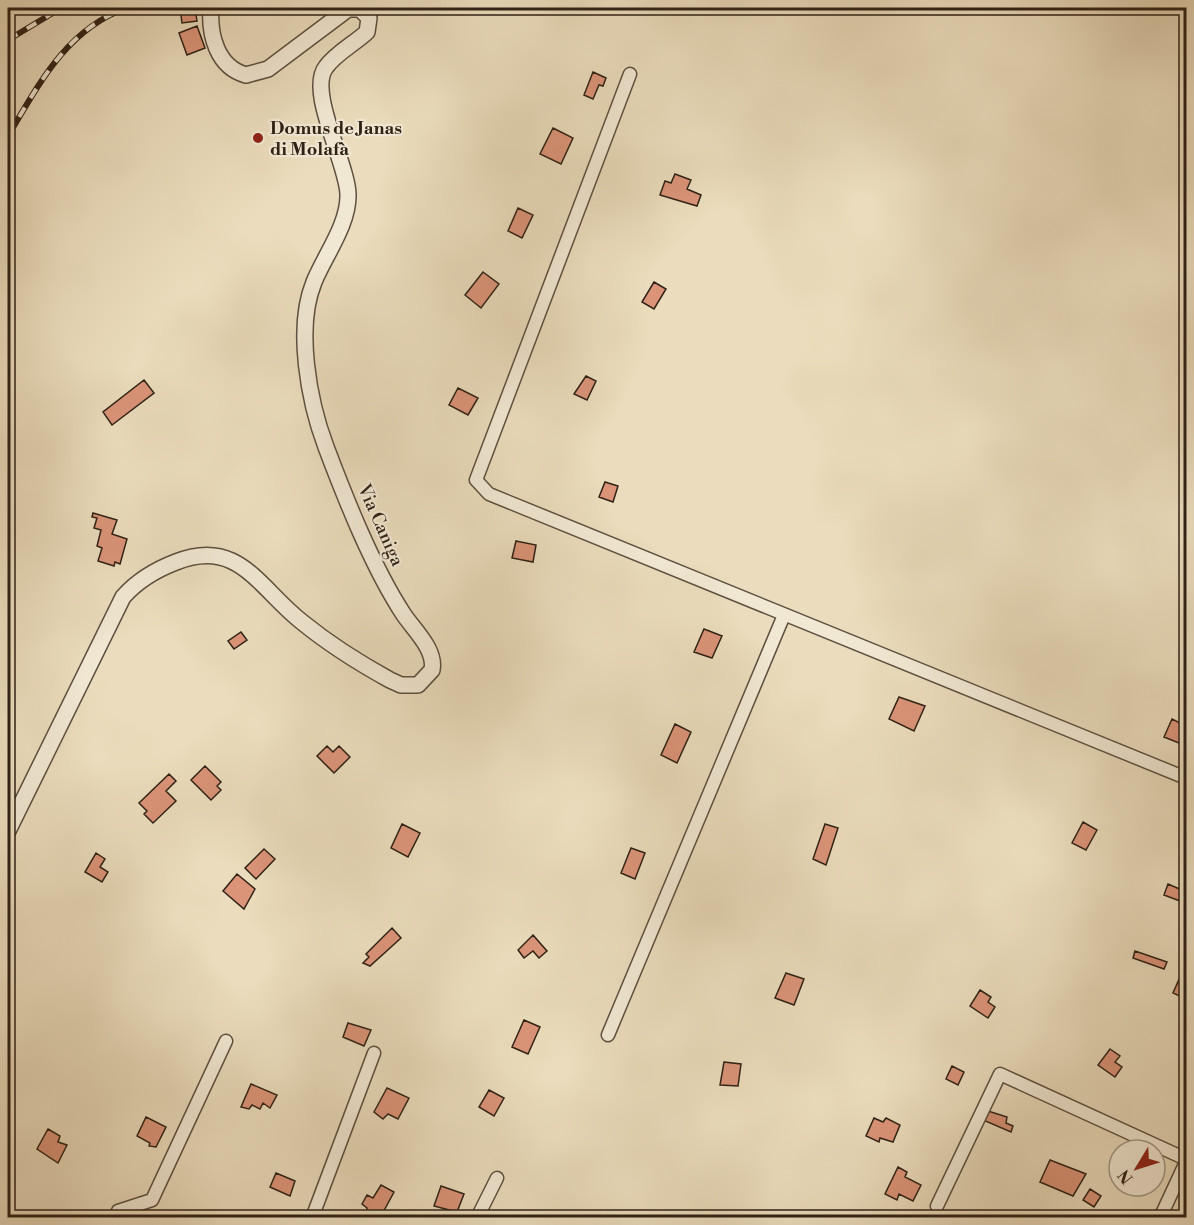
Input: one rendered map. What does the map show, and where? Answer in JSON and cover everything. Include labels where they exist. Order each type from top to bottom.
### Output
[{"type":"street","name":"Via Caniga","points":[[8,831],[123,597],[148,575],[184,558],[216,554],[236,562],[300,621],[338,649],[401,685],[418,685],[432,670],[432,655],[389,591],[339,477],[317,419],[308,365],[310,294],[343,217],[348,195],[343,168],[322,99],[320,80],[327,65],[367,32],[369,18],[360,9],[348,9],[268,69],[246,75],[232,69],[220,57],[214,37],[211,8]]},
{"type":"street","points":[[630,74],[476,480],[489,494],[1186,778]]},
{"type":"street","points":[[608,1035],[784,615]]},
{"type":"street","points":[[115,1218],[118,1211],[152,1200],[226,1041]]},
{"type":"street","points":[[312,1218],[374,1053]]},
{"type":"street","points":[[937,1206],[1000,1074],[1186,1161],[1160,1218]]},
{"type":"street","points":[[477,1218],[497,1178]]},
{"type":"building","points":[[180,8],[195,8],[197,21],[182,23]]},
{"type":"building","points":[[197,26],[205,48],[187,55],[179,33]]},
{"type":"building","points":[[593,72],[606,78],[603,86],[599,85],[593,99],[584,95]]},
{"type":"building","points":[[553,128],[573,138],[561,164],[540,154]]},
{"type":"building","points":[[675,174],[691,180],[687,189],[701,195],[697,206],[660,195],[665,181],[671,183]]},
{"type":"building","points":[[518,208],[533,215],[522,238],[508,231]]},
{"type":"building","points":[[483,272],[499,284],[481,308],[465,295]]},
{"type":"building","points":[[654,282],[666,289],[654,309],[642,302]]},
{"type":"building","points":[[586,376],[596,381],[587,400],[574,394]]},
{"type":"building","points":[[144,380],[154,393],[112,425],[103,412]]},
{"type":"building","points":[[458,388],[478,398],[468,415],[449,405]]},
{"type":"building","points":[[605,482],[618,486],[613,502],[599,497]]},
{"type":"building","points":[[93,513],[117,520],[112,534],[127,539],[120,564],[115,562],[114,566],[98,561],[102,548],[97,546],[101,530],[94,528],[97,518],[92,517]]},
{"type":"building","points":[[516,541],[536,545],[533,562],[512,558]]},
{"type":"building","points":[[704,629],[722,636],[712,658],[694,652]]},
{"type":"building","points":[[241,632],[247,640],[234,649],[228,641]]},
{"type":"building","points":[[899,697],[925,706],[914,731],[889,719]]},
{"type":"building","points":[[1172,719],[1186,726],[1179,743],[1164,737]]},
{"type":"building","points":[[675,724],[691,732],[677,763],[661,755]]},
{"type":"building","points":[[327,746],[333,752],[339,746],[350,757],[334,773],[317,756]]},
{"type":"building","points":[[205,766],[221,782],[217,786],[221,790],[211,800],[191,780]]},
{"type":"building","points":[[169,774],[176,781],[166,791],[176,801],[153,823],[144,814],[147,811],[139,803]]},
{"type":"building","points":[[1083,822],[1097,830],[1086,850],[1072,843]]},
{"type":"building","points":[[402,824],[420,833],[408,857],[391,848]]},
{"type":"building","points":[[825,824],[838,828],[826,865],[813,859]]},
{"type":"building","points":[[631,848],[645,853],[635,879],[621,873]]},
{"type":"building","points":[[264,849],[275,859],[256,879],[245,868]]},
{"type":"building","points":[[96,853],[105,859],[100,867],[108,872],[102,882],[85,872]]},
{"type":"building","points":[[237,874],[255,889],[244,909],[223,891]]},
{"type":"building","points":[[1168,884],[1184,891],[1180,901],[1164,895]]},
{"type":"building","points":[[392,928],[401,938],[370,966],[363,963],[369,957],[366,954]]},
{"type":"building","points":[[533,935],[547,951],[539,958],[533,951],[524,958],[518,950]]},
{"type":"building","points":[[1135,951],[1167,962],[1164,969],[1133,958]]},
{"type":"building","points":[[1184,968],[1186,969],[1186,999],[1173,993]]},
{"type":"building","points":[[786,973],[804,979],[794,1005],[775,998]]},
{"type":"building","points":[[980,990],[991,997],[988,1002],[995,1007],[988,1018],[970,1006]]},
{"type":"building","points":[[524,1020],[540,1027],[528,1054],[512,1047]]},
{"type":"building","points":[[348,1023],[371,1030],[364,1046],[343,1037]]},
{"type":"building","points":[[1110,1049],[1120,1056],[1115,1062],[1122,1067],[1115,1077],[1098,1065]]},
{"type":"building","points":[[724,1062],[741,1064],[738,1086],[720,1085]]},
{"type":"building","points":[[952,1066],[964,1072],[958,1085],[946,1079]]},
{"type":"building","points":[[251,1084],[277,1095],[270,1108],[263,1103],[260,1109],[252,1105],[249,1109],[241,1107]]},
{"type":"building","points":[[387,1088],[409,1098],[398,1119],[388,1114],[383,1119],[374,1112]]},
{"type":"building","points":[[489,1090],[504,1098],[494,1116],[479,1107]]},
{"type":"building","points":[[988,1111],[1007,1117],[1006,1123],[1013,1126],[1011,1132],[983,1120]]},
{"type":"building","points":[[146,1117],[166,1127],[156,1147],[149,1146],[150,1143],[137,1136]]},
{"type":"building","points":[[874,1118],[883,1122],[886,1118],[900,1125],[893,1142],[880,1138],[879,1142],[866,1136]]},
{"type":"building","points":[[48,1129],[60,1136],[58,1142],[67,1145],[58,1163],[37,1149]]},
{"type":"building","points":[[1050,1160],[1086,1174],[1073,1196],[1040,1182]]},
{"type":"building","points":[[898,1167],[907,1172],[905,1177],[921,1185],[913,1201],[899,1194],[897,1200],[885,1194]]},
{"type":"building","points":[[276,1173],[295,1181],[290,1196],[270,1187]]},
{"type":"building","points":[[381,1185],[394,1192],[380,1218],[375,1218],[366,1213],[367,1208],[362,1204],[367,1195],[373,1198]]},
{"type":"building","points":[[441,1186],[464,1194],[457,1212],[434,1206]]},
{"type":"building","points":[[1090,1189],[1101,1196],[1094,1207],[1083,1200]]},
{"type":"railway","points":[[8,40],[61,8]]},
{"type":"railway","points":[[8,136],[43,78],[70,44],[105,18],[126,8]]},
{"type":"place","name":"Domus de Janas di Molafà","points":[[258,138]]}]
